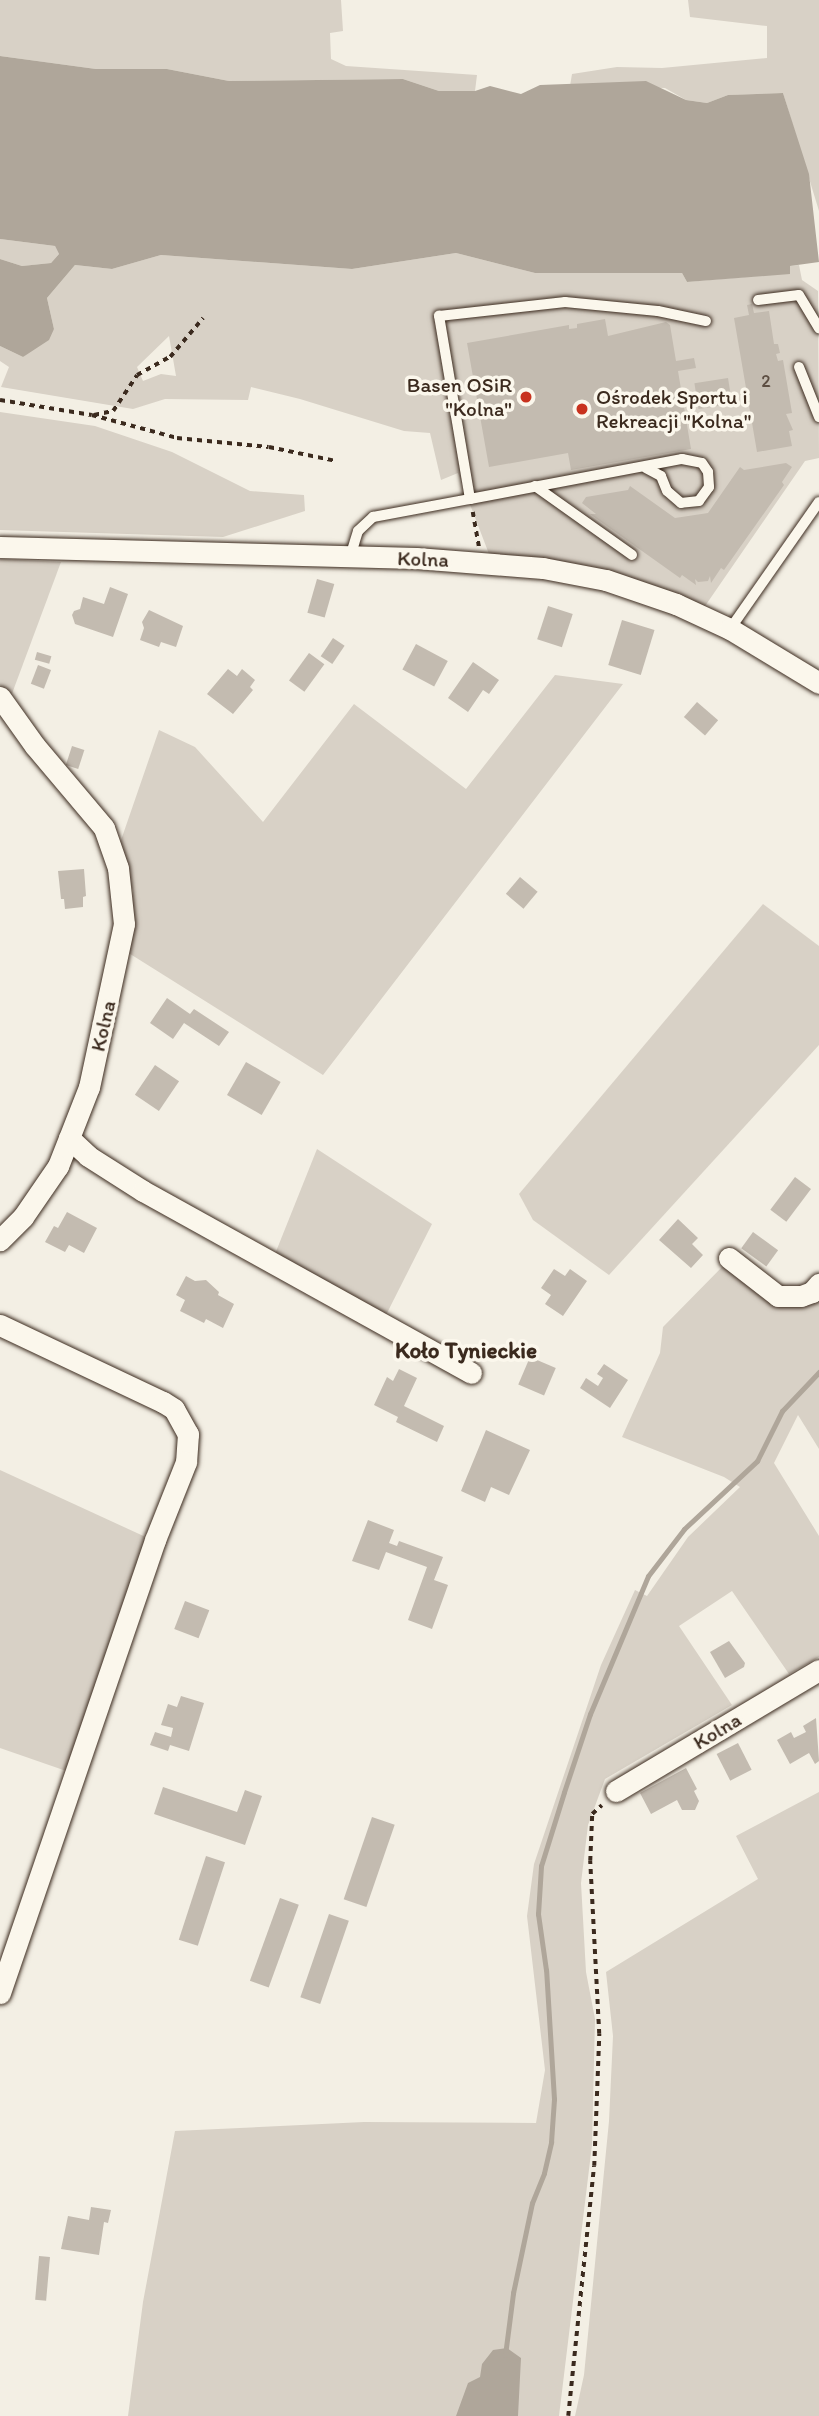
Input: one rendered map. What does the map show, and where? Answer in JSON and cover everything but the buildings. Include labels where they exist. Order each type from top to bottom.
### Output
[{"type":"street","name":"Kolna","points":[[0,547],[481,562],[606,580],[677,604],[730,629],[819,683]]},
{"type":"street","name":"Kolna","points":[[0,697],[35,746],[104,828],[118,868],[124,924],[89,1087],[69,1138],[58,1166],[23,1217],[0,1240]]},
{"type":"street","points":[[69,1138],[88,1156],[143,1191],[471,1373]]},
{"type":"street","points":[[729,1258],[778,1296],[801,1296],[812,1292],[819,1284]]},
{"type":"street","points":[[0,1325],[163,1402],[174,1409],[188,1434],[186,1462],[155,1540],[0,1993]]},
{"type":"street","name":"Kolna","points":[[616,1791],[819,1670]]},
{"type":"lane","points":[[758,300],[800,295],[819,328]]},
{"type":"lane","points":[[470,499],[439,316],[565,302],[657,311],[706,321]]},
{"type":"lane","points":[[799,367],[819,417]]},
{"type":"lane","points":[[350,557],[358,531],[373,517],[693,459],[708,472],[709,487],[699,501],[681,503],[667,491],[661,476],[646,468]]},
{"type":"lane","points":[[536,486],[632,555]]},
{"type":"lane","points":[[730,629],[819,502]]},
{"type":"path","points":[[92,415],[113,411],[137,375],[170,358],[203,318]]},
{"type":"path","points":[[0,400],[92,415],[177,438],[269,447],[336,461]]},
{"type":"path","points":[[470,499],[481,562]]},
{"type":"path","points":[[568,2416],[594,2153],[599,2034],[590,1861],[592,1814],[616,1791]]},
{"type":"shaded area","points":[[0,0],[341,0],[343,31],[330,33],[331,59],[346,66],[477,75],[475,91],[439,91],[403,79],[229,81],[167,69],[96,69],[0,56]]},
{"type":"shaded area","points":[[688,0],[819,0],[819,211],[783,93],[728,95],[707,103],[686,100],[665,88],[570,86],[572,74],[617,67],[662,68],[767,58],[767,26],[690,17]]},
{"type":"shaded area","points":[[0,56],[96,69],[167,69],[229,81],[403,79],[439,91],[475,91],[490,86],[521,94],[540,85],[646,81],[686,100],[707,103],[728,95],[783,93],[809,174],[819,262],[790,266],[790,274],[687,282],[682,273],[535,273],[456,253],[352,269],[161,255],[112,269],[75,265],[47,298],[54,329],[49,340],[23,357],[0,346],[0,259],[22,266],[51,263],[59,254],[55,246],[0,239]]},
{"type":"shaded area","points":[[0,239],[55,246],[59,254],[51,263],[22,266],[0,259]]},
{"type":"shaded area","points":[[456,253],[535,273],[682,273],[687,282],[790,273],[789,266],[799,265],[802,280],[818,291],[819,458],[805,461],[703,609],[489,554],[458,473],[441,480],[430,433],[404,431],[251,387],[248,400],[165,399],[133,409],[1,387],[9,367],[0,361],[0,346],[23,357],[54,329],[47,298],[75,265],[112,269],[161,255],[352,269]],"holes":[[[169,336],[176,376],[161,374],[143,381],[137,367]]]},
{"type":"shaded area","points":[[0,412],[95,426],[172,452],[250,491],[304,495],[305,511],[223,537],[0,530]]},
{"type":"shaded area","points":[[0,559],[61,562],[10,699],[0,685]]},
{"type":"shaded area","points":[[555,675],[623,684],[323,1075],[127,952],[133,891],[119,846],[159,730],[195,747],[263,822],[354,704],[466,789]]},
{"type":"shaded area","points":[[763,904],[819,946],[819,1045],[609,1275],[533,1220],[519,1194]]},
{"type":"shaded area","points":[[317,1149],[432,1224],[385,1317],[275,1254]]},
{"type":"shaded area","points":[[724,1265],[754,1291],[819,1288],[819,1449],[798,1415],[774,1463],[819,1536],[819,1657],[789,1674],[732,1591],[679,1626],[732,1705],[605,1779],[588,1825],[581,1883],[586,1972],[595,2019],[592,2145],[559,2416],[128,2416],[143,2302],[175,2131],[364,2122],[536,2123],[545,2070],[527,1916],[534,1864],[601,1665],[635,1590],[647,1596],[688,1537],[740,1487],[724,1477],[622,1437],[660,1353],[663,1327]]},
{"type":"shaded area","points":[[0,1470],[150,1539],[72,1773],[0,1748]]},
{"type":"shaded area","points":[[819,1792],[819,2416],[575,2416],[584,2375],[609,2121],[613,2036],[606,1972],[758,1879],[736,1836]]},
{"type":"shaded area","points":[[507,2348],[521,2358],[518,2416],[456,2416],[468,2383],[480,2377],[482,2364],[493,2350]]},
{"type":"waterway","points":[[505,2355],[513,2293],[532,2203],[544,2173],[551,2142],[554,2099],[546,1970],[538,1914],[541,1866],[564,1792],[590,1714],[648,1576],[684,1529],[757,1461],[782,1411],[819,1372]]},
{"type":"place","name":"Basen OSiR \"Kolna\"","points":[[526,397]]},
{"type":"place","name":"Ośrodek Sportu i Rekreacji \"Kolna\"","points":[[582,409]]},
{"type":"district","name":"Koło Tynieckie","points":[[466,1350]]}]
